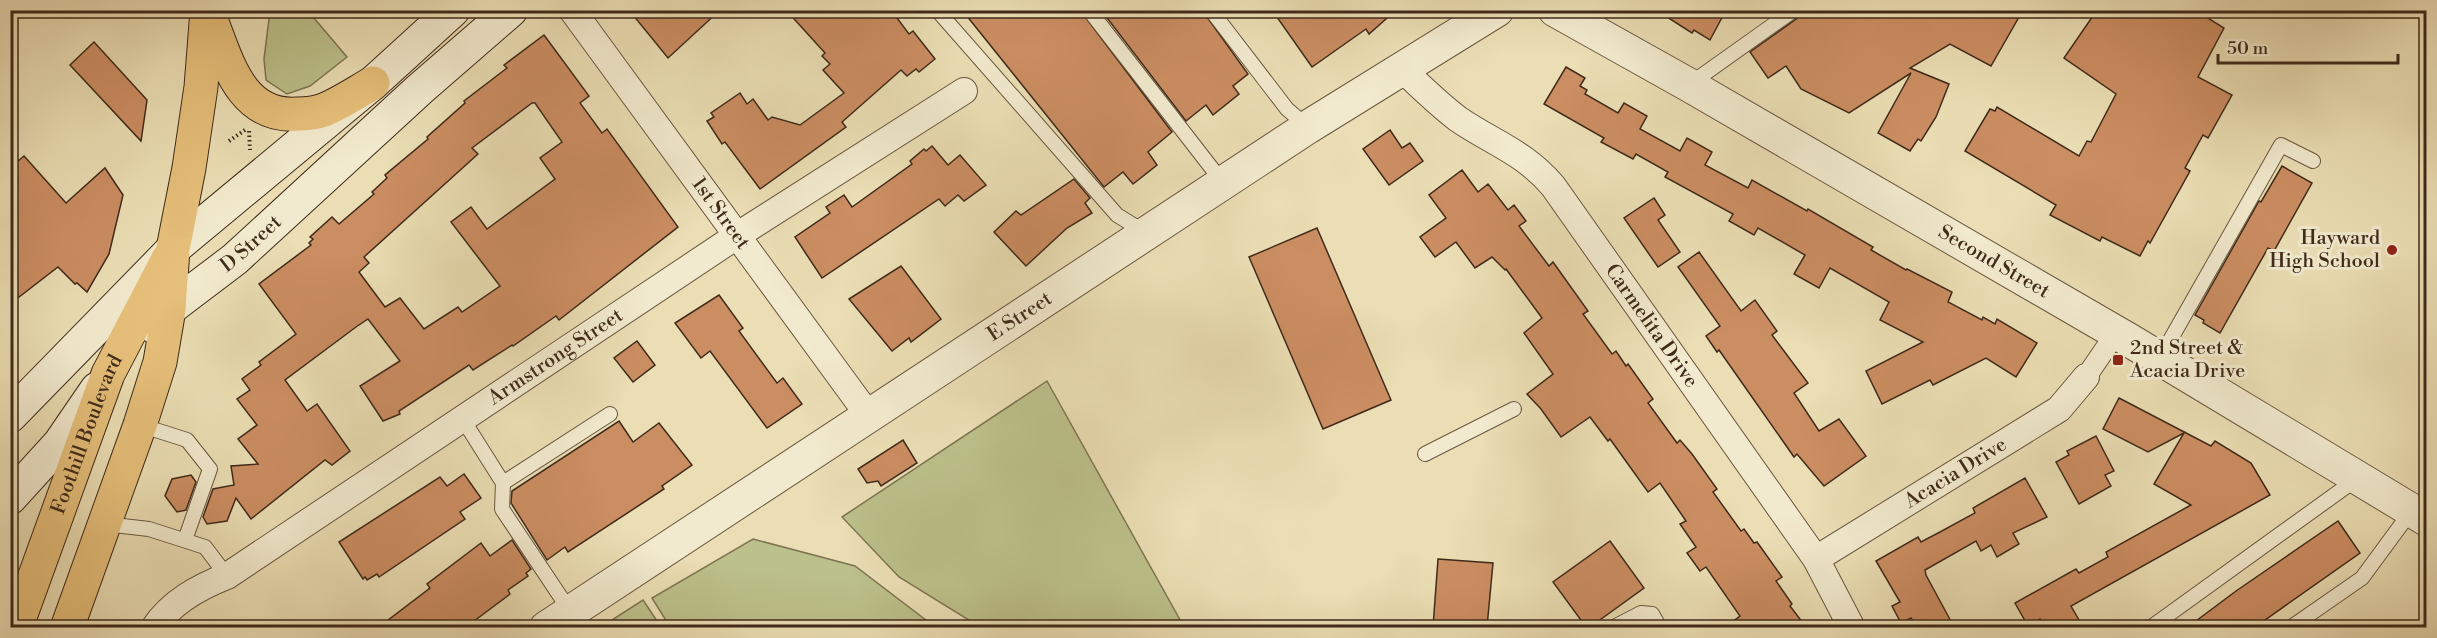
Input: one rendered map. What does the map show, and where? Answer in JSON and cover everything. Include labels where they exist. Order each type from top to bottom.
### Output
[{"type":"main road","points":[[207,10],[239,85],[251,99],[270,112],[286,115],[324,110],[373,83]]},
{"type":"main road","name":"Foothill Boulevard","points":[[67,627],[140,425],[160,362],[169,309],[173,249],[197,114],[207,10]]},
{"type":"main road","name":"Foothill Boulevard","points":[[16,627],[108,374],[173,249]]},
{"type":"street","points":[[10,416],[173,249],[373,83],[453,10]]},
{"type":"street","name":"D Street","points":[[10,498],[60,443],[108,374],[169,309],[235,259],[420,89],[511,10]]},
{"type":"street","name":"1st Street","points":[[572,10],[868,416]]},
{"type":"street","name":"E Street","points":[[558,619],[1308,128],[1497,10]]},
{"type":"street","name":"Second Street","points":[[1555,10],[1689,85],[2160,358],[2419,514]]},
{"type":"street","name":"Carmelita Drive","points":[[1402,69],[1457,118],[1522,156],[1546,178],[1816,559],[1852,627]]},
{"type":"street","name":"Armstrong Street","points":[[154,627],[179,600],[227,576],[462,417],[738,235],[964,91]]},
{"type":"street","points":[[2086,377],[2116,333]]},
{"type":"street","name":"Acacia Drive","points":[[1816,559],[2059,409],[2086,377]]},
{"type":"lane","points":[[937,10],[1117,215],[1148,234]]},
{"type":"lane","points":[[1089,10],[1224,184]]},
{"type":"lane","points":[[1210,10],[1287,109],[1308,128]]},
{"type":"lane","points":[[1689,85],[1794,10]]},
{"type":"lane","points":[[2160,358],[2281,146],[2313,161]]},
{"type":"lane","points":[[1425,454],[1514,409]]},
{"type":"lane","points":[[503,483],[610,414]]},
{"type":"lane","points":[[462,417],[503,483],[502,509],[558,619]]},
{"type":"lane","points":[[140,425],[187,440],[210,470],[185,540]]},
{"type":"lane","points":[[2150,627],[2358,478]]},
{"type":"lane","points":[[2290,627],[2362,578],[2419,514]]},
{"type":"lane","points":[[105,524],[149,529],[205,547],[227,576]]},
{"type":"lane","points":[[1612,627],[1641,613],[1652,614],[1660,627]]},
{"type":"path","points":[[229,141],[248,128]]},
{"type":"green space","points":[[270,11],[308,11],[347,57],[310,86],[287,94],[266,80],[264,59]]},
{"type":"green space","points":[[1047,381],[1184,627],[980,627],[899,577],[842,517]]},
{"type":"green space","points":[[753,539],[855,566],[935,627],[670,627],[652,598]]},
{"type":"green space","points":[[643,600],[661,627],[601,627]]},
{"type":"building","points":[[629,10],[720,10],[668,58]]},
{"type":"building","points":[[786,10],[891,10],[909,34],[913,31],[935,59],[919,72],[916,69],[907,76],[901,70],[842,122],[846,127],[760,189],[725,142],[722,144],[707,121],[714,117],[711,113],[740,93],[747,104],[753,99],[768,120],[772,117],[800,125],[844,93],[823,70],[830,64],[822,56],[825,53]]},
{"type":"building","points":[[962,10],[1080,10],[1172,132],[1148,152],[1157,165],[1133,184],[1123,172],[1104,187]]},
{"type":"building","points":[[1101,10],[1202,10],[1248,74],[1233,86],[1239,94],[1213,115],[1206,105],[1186,121]]},
{"type":"building","points":[[1272,10],[1396,10],[1369,34],[1366,29],[1312,67]]},
{"type":"building","points":[[1656,10],[1726,10],[1710,40],[1694,30],[1692,33]]},
{"type":"building","points":[[1805,10],[2023,10],[1991,66],[1950,44],[1910,68],[1949,84],[1936,117],[1921,141],[1918,139],[1910,151],[1878,133],[1911,73],[1849,113],[1801,89],[1786,66],[1768,78],[1750,52],[1799,17]]},
{"type":"building","points":[[2097,10],[2195,10],[2224,28],[2198,77],[2232,95],[2208,138],[2203,135],[2185,168],[2190,171],[2150,243],[2148,241],[2140,256],[2102,237],[2100,241],[2050,215],[2056,205],[1965,151],[1990,109],[1995,111],[1997,107],[2079,156],[2087,141],[2091,142],[2116,94],[2064,58]]},
{"type":"building","points":[[544,35],[589,96],[580,103],[602,133],[607,129],[678,227],[559,320],[556,316],[473,370],[469,365],[399,411],[400,414],[383,421],[360,386],[400,361],[368,319],[285,380],[307,411],[317,404],[350,451],[332,465],[325,460],[251,519],[236,498],[227,521],[207,524],[203,517],[213,489],[234,485],[231,466],[258,464],[238,439],[257,425],[237,399],[250,390],[242,379],[261,365],[259,362],[296,334],[259,284],[311,245],[309,243],[313,239],[310,237],[332,217],[339,224],[374,194],[372,192],[387,178],[385,175],[428,139],[427,137],[465,103],[464,101],[507,68],[504,65]],"holes":[[[535,103],[562,142],[540,158],[555,179],[487,229],[471,207],[451,222],[500,286],[462,312],[458,307],[424,329],[400,298],[385,307],[359,272],[369,263],[364,257],[478,154],[472,148]]]},
{"type":"building","points":[[94,42],[147,100],[141,141],[70,65]]},
{"type":"building","points":[[1566,67],[1585,78],[1580,86],[1587,90],[1585,94],[1618,113],[1624,103],[1647,116],[1640,129],[1680,151],[1687,138],[1712,152],[1705,165],[1748,188],[1752,180],[1807,211],[1808,209],[1873,247],[1871,250],[1952,292],[1948,302],[1982,320],[1983,317],[1995,324],[1997,319],[2037,343],[2016,377],[1986,358],[1933,385],[1930,380],[1882,404],[1866,371],[1923,342],[1880,320],[1889,302],[1830,268],[1819,288],[1794,274],[1805,255],[1758,228],[1754,235],[1729,221],[1733,214],[1665,177],[1668,172],[1636,154],[1633,159],[1601,142],[1604,138],[1544,104]]},
{"type":"building","points":[[1390,130],[1402,148],[1410,143],[1423,161],[1389,185],[1363,149]]},
{"type":"building","points":[[932,146],[948,165],[960,155],[986,185],[964,201],[958,195],[945,206],[939,199],[822,278],[795,237],[830,213],[826,207],[844,195],[852,207],[912,164],[910,161],[924,149],[926,151]]},
{"type":"building","points":[[24,156],[66,203],[105,168],[123,195],[109,254],[87,292],[58,267],[10,304],[10,168]]},
{"type":"building","points":[[2282,166],[2312,183],[2274,251],[2268,248],[2220,333],[2203,323],[2204,320],[2195,315],[2259,201],[2261,202]]},
{"type":"building","points":[[1462,170],[1478,192],[1488,184],[1508,210],[1514,205],[1526,221],[1519,226],[1549,266],[1553,262],[1588,311],[1583,314],[1612,354],[1616,351],[1626,366],[1628,364],[1653,399],[1648,403],[1677,443],[1680,440],[1692,454],[1717,489],[1713,492],[1741,531],[1744,529],[1754,543],[1757,542],[1782,577],[1776,581],[1792,604],[1790,606],[1806,627],[1725,627],[1740,616],[1706,567],[1700,571],[1687,553],[1696,547],[1680,524],[1686,521],[1660,483],[1648,492],[1610,439],[1608,441],[1590,417],[1561,437],[1527,394],[1553,374],[1524,333],[1542,318],[1506,269],[1492,257],[1475,268],[1456,242],[1435,257],[1420,237],[1446,218],[1429,195]]},
{"type":"building","points":[[1074,179],[1090,198],[1085,203],[1092,213],[1067,228],[1026,266],[994,232],[1016,211],[1021,215]]},
{"type":"building","points":[[1654,198],[1665,215],[1658,220],[1680,252],[1658,267],[1624,218]]},
{"type":"building","points":[[1317,228],[1391,400],[1323,429],[1249,257]]},
{"type":"building","points":[[1699,252],[1741,311],[1755,300],[1777,331],[1772,335],[1808,383],[1794,393],[1819,431],[1839,419],[1866,456],[1824,486],[1797,454],[1794,457],[1719,350],[1717,352],[1706,336],[1720,326],[1678,267]]},
{"type":"building","points":[[901,266],[941,319],[911,342],[909,338],[892,351],[849,299]]},
{"type":"building","points":[[719,295],[743,328],[739,331],[777,383],[783,378],[802,404],[767,428],[710,351],[701,358],[675,323]]},
{"type":"building","points":[[637,341],[655,365],[633,382],[614,358]]},
{"type":"building","points":[[2119,398],[2211,446],[2215,441],[2251,463],[2270,495],[2071,606],[2083,627],[2045,627],[2040,619],[2028,626],[2015,603],[2076,569],[2079,573],[2108,557],[2106,552],[2191,505],[2154,484],[2184,433],[2148,452],[2103,429]]},
{"type":"building","points":[[619,421],[633,442],[659,423],[692,465],[662,486],[664,489],[568,552],[565,547],[547,560],[511,503],[512,491]]},
{"type":"building","points":[[2096,436],[2114,471],[2105,475],[2111,486],[2079,504],[2056,462],[2069,455],[2067,451]]},
{"type":"building","points":[[903,440],[917,463],[881,486],[878,481],[867,483],[858,469]]},
{"type":"building","points":[[464,474],[481,498],[460,512],[465,519],[379,577],[377,574],[367,580],[365,577],[363,579],[339,542],[440,477],[447,486]]},
{"type":"building","points":[[191,475],[196,482],[186,510],[177,512],[165,496],[172,479]]},
{"type":"building","points":[[2025,478],[2047,517],[2013,533],[2019,544],[1997,557],[1991,545],[1981,551],[1976,541],[1925,570],[1954,627],[1916,627],[1911,618],[1901,623],[1892,606],[1900,602],[1876,561],[1918,537],[1921,542],[1975,513],[1973,508]]},
{"type":"building","points":[[2338,521],[2360,553],[2255,627],[2188,627],[2236,591]]},
{"type":"building","points":[[512,540],[531,569],[526,573],[528,576],[508,590],[510,594],[466,627],[379,627],[430,588],[427,584],[481,543],[490,556]]},
{"type":"building","points":[[1610,541],[1644,588],[1590,627],[1586,627],[1553,582]]},
{"type":"building","points":[[1438,559],[1493,563],[1487,627],[1433,627]]},
{"type":"place","name":"Hayward High School","points":[[2392,250]]},
{"type":"place","name":"2nd Street & Acacia Drive","points":[[2118,360]]}]
